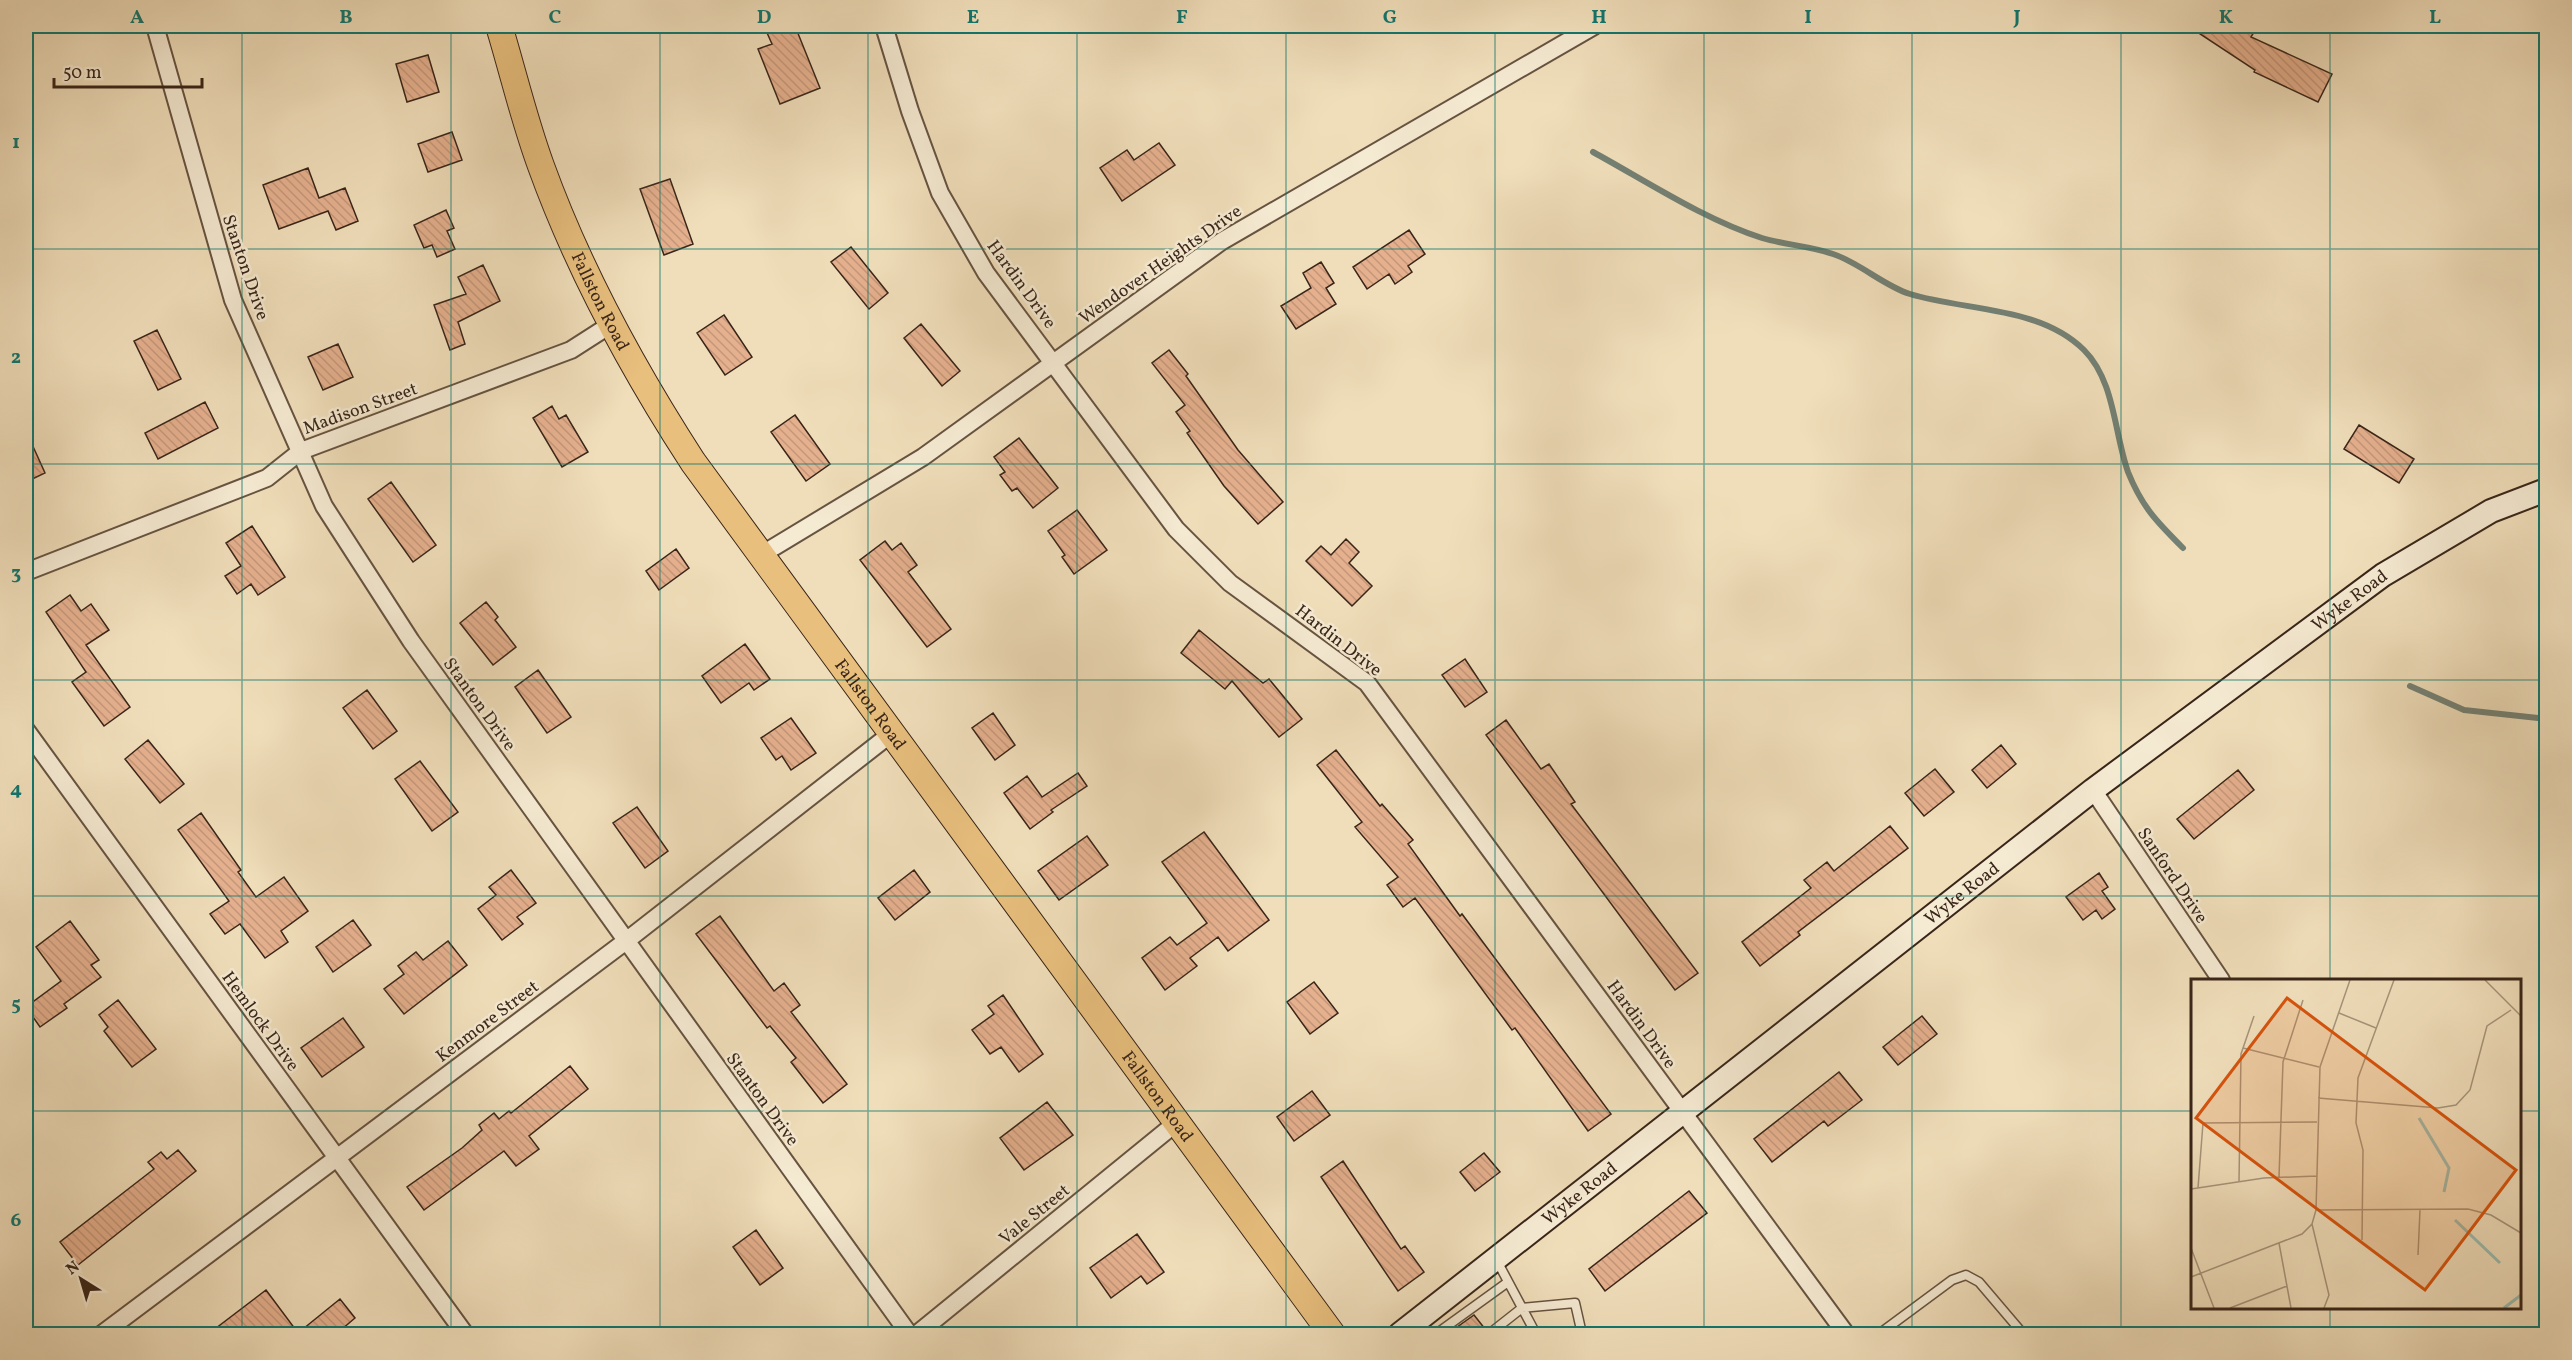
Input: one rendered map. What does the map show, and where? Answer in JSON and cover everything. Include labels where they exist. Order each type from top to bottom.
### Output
[{"type":"main road","name":"Fallston Road","points":[[499,26],[541,166],[567,230],[610,325],[653,401],[693,462],[1332,1335]]},
{"type":"main road","name":"Wyke Road","points":[[1400,1335],[2093,790],[2383,575],[2491,511],[2547,490]]},
{"type":"street","name":"Stanton Drive","points":[[155,26],[233,300],[320,498],[411,640],[909,1335]]},
{"type":"street","name":"Hardin Drive","points":[[884,26],[910,111],[940,193],[986,273],[1176,530],[1230,583],[1367,683],[1846,1335]]},
{"type":"street","name":"Wendover Heights Drive","points":[[761,555],[922,457],[1222,241],[1594,26]]},
{"type":"street","name":"Madison Street","points":[[26,572],[267,478],[301,451],[571,350],[610,325]]},
{"type":"street","name":"Hemlock Drive","points":[[26,730],[465,1335]]},
{"type":"street","name":"Kenmore Street","points":[[102,1335],[626,941],[892,733]]},
{"type":"street","name":"Sanford Drive","points":[[2093,790],[2220,979]]},
{"type":"street","name":"Vale Street","points":[[917,1335],[1176,1123]]},
{"type":"lane","points":[[1496,1259],[1536,1335]]},
{"type":"lane","points":[[1879,1335],[1952,1280],[1966,1275],[1979,1282],[2019,1329]]},
{"type":"lane","points":[[1431,1310],[1438,1333],[1508,1282]]},
{"type":"lane","points":[[1489,1334],[1522,1308],[1575,1303],[1582,1335]]},
{"type":"building","points":[[764,26],[795,26],[820,88],[780,104],[758,49],[772,44]]},
{"type":"building","points":[[2188,26],[2245,26],[2254,32],[2251,37],[2332,74],[2318,102],[2254,72],[2255,70]]},
{"type":"building","points":[[428,55],[439,92],[407,102],[396,64]]},
{"type":"building","points":[[452,132],[462,160],[428,172],[418,144]]},
{"type":"building","points":[[1159,143],[1175,165],[1122,201],[1100,168],[1127,150],[1134,160]]},
{"type":"building","points":[[308,168],[319,198],[345,188],[358,221],[336,230],[328,211],[279,229],[263,185]]},
{"type":"building","points":[[670,179],[693,244],[664,255],[640,189]]},
{"type":"building","points":[[446,210],[454,228],[447,231],[455,249],[437,257],[432,245],[424,248],[414,225]]},
{"type":"building","points":[[1409,230],[1425,254],[1408,266],[1412,272],[1395,284],[1389,274],[1367,289],[1353,267]]},
{"type":"building","points":[[851,247],[888,293],[869,309],[831,262]]},
{"type":"building","points":[[1321,262],[1334,283],[1326,288],[1336,304],[1296,329],[1281,306],[1311,288],[1303,273]]},
{"type":"building","points":[[483,265],[500,301],[458,322],[465,344],[450,350],[434,305],[466,294],[458,277]]},
{"type":"building","points":[[724,315],[752,357],[725,375],[697,333]]},
{"type":"building","points":[[921,324],[960,371],[942,386],[904,338]]},
{"type":"building","points":[[157,330],[181,379],[158,390],[134,341]]},
{"type":"building","points":[[338,344],[353,377],[323,390],[308,357]]},
{"type":"building","points":[[1169,350],[1188,374],[1186,376],[1238,450],[1283,502],[1258,524],[1224,486],[1187,433],[1190,431],[1176,412],[1185,405],[1152,363]]},
{"type":"building","points":[[205,402],[218,428],[158,459],[145,433]]},
{"type":"building","points":[[552,406],[559,419],[566,415],[588,452],[562,467],[533,418]]},
{"type":"building","points":[[795,415],[830,464],[806,481],[771,432]]},
{"type":"building","points":[[2359,425],[2414,459],[2399,483],[2344,449]]},
{"type":"building","points":[[26,431],[45,473],[26,482]]},
{"type":"building","points":[[1019,438],[1058,488],[1033,508],[1017,488],[1012,491],[1000,475],[1005,472],[994,457]]},
{"type":"building","points":[[391,482],[436,545],[413,562],[368,499]]},
{"type":"building","points":[[1077,510],[1107,550],[1074,574],[1062,557],[1065,555],[1048,531]]},
{"type":"building","points":[[252,526],[285,577],[258,595],[251,584],[237,594],[225,576],[241,566],[226,543]]},
{"type":"building","points":[[1346,539],[1359,552],[1349,563],[1372,586],[1352,606],[1306,561],[1321,546],[1331,555]]},
{"type":"building","points":[[885,541],[892,550],[901,543],[917,565],[908,572],[951,629],[927,647],[860,560]]},
{"type":"building","points":[[676,549],[689,568],[659,590],[646,571]]},
{"type":"building","points":[[70,595],[81,611],[91,604],[109,630],[86,645],[130,707],[104,726],[72,682],[86,672],[46,612]]},
{"type":"building","points":[[486,602],[498,617],[495,620],[516,647],[493,665],[460,623]]},
{"type":"building","points":[[1199,630],[1263,683],[1269,679],[1302,719],[1279,737],[1232,681],[1225,689],[1181,653]]},
{"type":"building","points":[[745,644],[770,679],[754,690],[749,683],[721,703],[702,676]]},
{"type":"building","points":[[1465,659],[1487,692],[1465,707],[1442,675]]},
{"type":"building","points":[[538,670],[571,717],[547,733],[515,687]]},
{"type":"building","points":[[367,690],[397,731],[373,749],[343,708]]},
{"type":"building","points":[[993,713],[1015,745],[995,760],[972,728]]},
{"type":"building","points":[[791,718],[816,753],[791,770],[782,756],[776,760],[761,738]]},
{"type":"building","points":[[1506,720],[1541,769],[1549,764],[1575,802],[1571,804],[1698,973],[1675,990],[1486,735]]},
{"type":"building","points":[[148,740],[184,784],[160,803],[125,759]]},
{"type":"building","points":[[2001,745],[2016,764],[1987,788],[1972,770]]},
{"type":"building","points":[[1336,750],[1380,806],[1382,804],[1413,840],[1408,844],[1460,916],[1462,914],[1611,1114],[1588,1131],[1515,1028],[1512,1030],[1415,898],[1403,907],[1387,885],[1398,877],[1355,827],[1362,822],[1317,765]]},
{"type":"building","points":[[420,761],[458,812],[432,831],[395,779]]},
{"type":"building","points":[[1935,769],[1954,792],[1924,816],[1905,793]]},
{"type":"building","points":[[2238,770],[2254,790],[2194,839],[2177,819]]},
{"type":"building","points":[[1078,773],[1087,786],[1051,810],[1053,812],[1030,829],[1004,793],[1027,776],[1042,797]]},
{"type":"building","points":[[637,807],[668,851],[645,868],[613,823]]},
{"type":"building","points":[[201,813],[241,870],[238,872],[256,897],[284,877],[308,911],[281,931],[288,942],[265,958],[240,924],[225,934],[210,914],[229,901],[178,830]]},
{"type":"building","points":[[1890,826],[1908,848],[1798,932],[1800,935],[1760,966],[1742,942],[1811,888],[1804,880],[1827,862],[1834,871]]},
{"type":"building","points":[[1204,832],[1269,920],[1228,951],[1218,937],[1190,958],[1197,966],[1165,990],[1142,958],[1170,937],[1177,945],[1207,923],[1162,862]]},
{"type":"building","points":[[1087,836],[1108,865],[1059,900],[1038,871]]},
{"type":"building","points":[[511,870],[536,903],[517,917],[523,924],[502,940],[478,909],[496,895],[489,887]]},
{"type":"building","points":[[914,870],[930,892],[895,920],[878,898]]},
{"type":"building","points":[[2099,873],[2108,887],[2102,891],[2115,909],[2102,919],[2096,910],[2083,920],[2066,897]]},
{"type":"building","points":[[720,916],[774,991],[784,983],[800,1005],[791,1012],[847,1084],[823,1103],[791,1062],[796,1058],[770,1026],[767,1028],[696,934]]},
{"type":"building","points":[[353,920],[371,945],[333,972],[316,947]]},
{"type":"building","points":[[70,921],[99,960],[91,965],[101,977],[64,1004],[67,1008],[40,1027],[26,1007],[61,981],[36,947]]},
{"type":"building","points":[[448,941],[467,965],[404,1014],[384,989],[404,974],[398,966],[416,952],[423,960]]},
{"type":"building","points":[[1314,982],[1338,1013],[1310,1034],[1287,1002]]},
{"type":"building","points":[[1003,995],[1043,1054],[1019,1072],[1001,1047],[990,1054],[972,1030],[994,1014],[988,1006]]},
{"type":"building","points":[[118,1000],[156,1049],[132,1067],[104,1031],[108,1027],[99,1015]]},
{"type":"building","points":[[1922,1016],[1937,1034],[1898,1065],[1883,1047]]},
{"type":"building","points":[[343,1018],[364,1047],[322,1077],[301,1048]]},
{"type":"building","points":[[570,1066],[588,1089],[529,1136],[539,1149],[516,1166],[504,1151],[424,1210],[407,1187],[462,1148],[482,1130],[479,1125],[494,1113],[499,1119],[509,1111],[511,1113]]},
{"type":"building","points":[[1839,1072],[1862,1100],[1828,1126],[1824,1121],[1772,1162],[1754,1139]]},
{"type":"building","points":[[1312,1091],[1330,1115],[1294,1141],[1277,1117]]},
{"type":"building","points":[[1047,1102],[1073,1135],[1024,1170],[1000,1138]]},
{"type":"building","points":[[178,1150],[196,1171],[78,1265],[60,1242],[154,1169],[148,1162],[161,1152],[167,1159]]},
{"type":"building","points":[[1484,1153],[1500,1172],[1475,1191],[1460,1172]]},
{"type":"building","points":[[1343,1161],[1401,1249],[1405,1246],[1424,1272],[1398,1291],[1321,1177]]},
{"type":"building","points":[[1689,1191],[1707,1213],[1605,1291],[1589,1269]]},
{"type":"building","points":[[756,1230],[783,1268],[760,1285],[733,1247]]},
{"type":"building","points":[[1137,1234],[1164,1272],[1147,1284],[1141,1276],[1111,1298],[1090,1268]]},
{"type":"building","points":[[266,1290],[298,1333],[340,1299],[355,1318],[335,1335],[207,1335]]},
{"type":"building","points":[[1474,1315],[1485,1329],[1483,1335],[1446,1335]]},
{"type":"waterway","points":[[1593,152],[1697,211],[1741,230],[1762,238],[1833,254],[1910,294],[2024,317],[2066,336],[2084,350],[2102,377],[2108,392],[2123,457],[2139,495],[2158,522],[2183,548]]},
{"type":"waterway","points":[[2410,686],[2464,710],[2546,717]]}]
